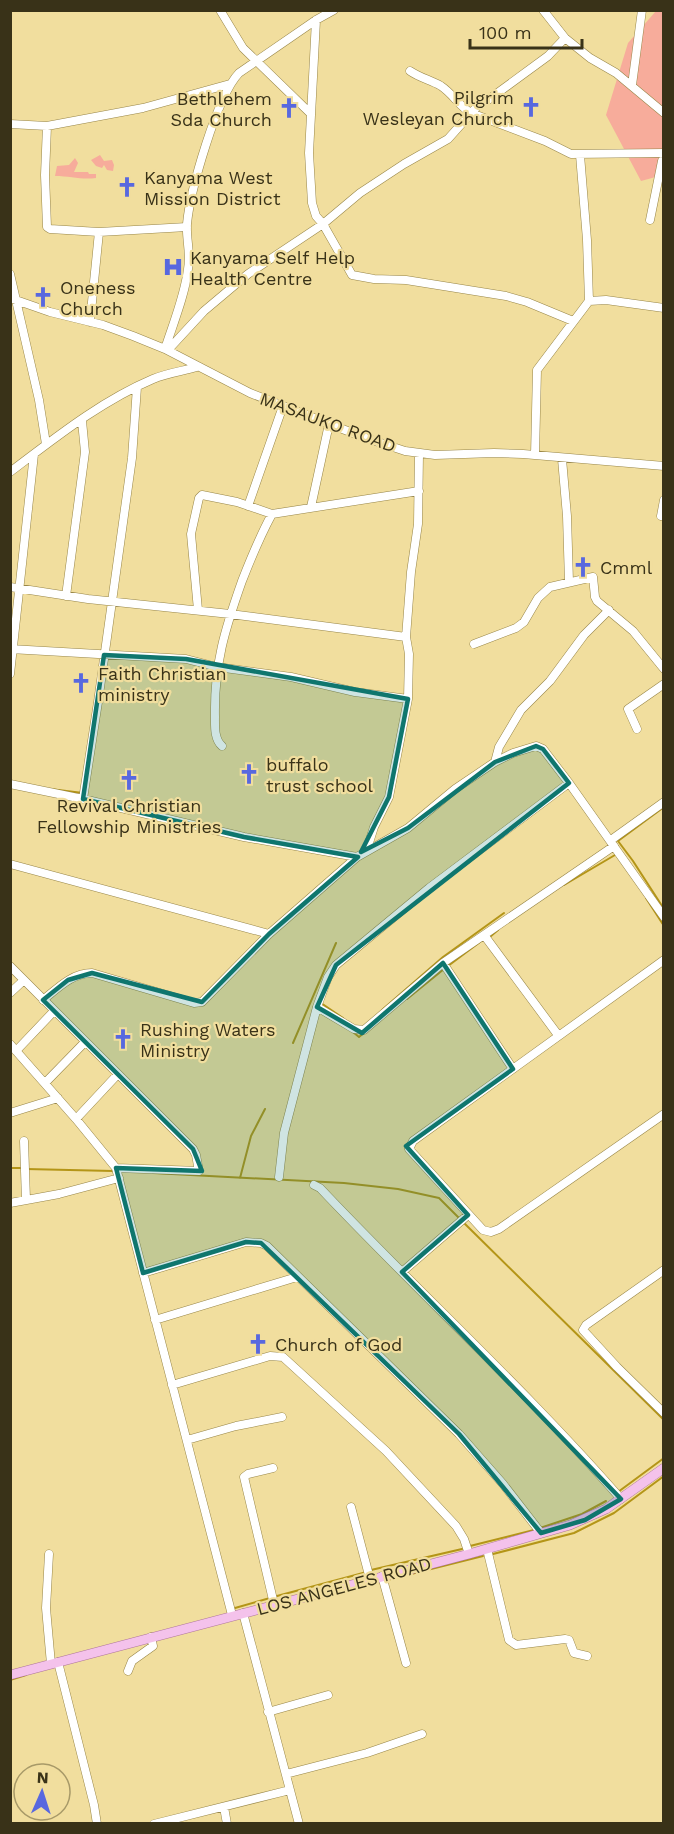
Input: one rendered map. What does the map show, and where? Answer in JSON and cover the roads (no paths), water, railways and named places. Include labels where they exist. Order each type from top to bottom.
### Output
[{"type":"main road","name":"LOS ANGELES ROAD","points":[[10,1675],[243,1612],[487,1550],[585,1520],[621,1499],[663,1468]]},
{"type":"street","points":[[220,10],[243,48],[310,113]]},
{"type":"street","points":[[316,10],[326,14]]},
{"type":"street","points":[[166,349],[188,272],[187,227],[196,176],[230,84],[239,73],[334,10]]},
{"type":"street","points":[[543,10],[565,38],[590,58],[632,85],[663,113]]},
{"type":"street","points":[[632,85],[642,10]]},
{"type":"street","points":[[316,20],[315,70],[310,113],[309,176],[312,203],[316,216],[352,275],[374,279],[406,280],[506,296],[573,321]]},
{"type":"street","points":[[166,349],[225,293],[279,252],[323,225],[360,193],[448,139],[482,101],[488,100],[548,56],[565,38]]},
{"type":"street","points":[[410,71],[442,87],[452,94],[461,107],[471,113],[545,141],[571,154],[662,158],[650,220]]},
{"type":"street","points":[[10,124],[47,126],[153,106],[230,84]]},
{"type":"street","points":[[47,126],[45,184],[47,226],[50,229],[99,232],[187,227]]},
{"type":"street","points":[[534,455],[537,370],[589,301],[580,155]]},
{"type":"street","points":[[90,322],[99,232]]},
{"type":"street","points":[[10,274],[13,299],[39,400],[46,444]]},
{"type":"street","name":"MASAUKO ROAD","points":[[13,299],[50,312],[90,322],[166,349],[224,381],[283,406],[390,446],[419,454],[503,453],[663,466]]},
{"type":"street","points":[[589,301],[606,300],[663,308]]},
{"type":"street","points":[[10,472],[46,444],[137,387],[163,375],[197,367]]},
{"type":"street","points":[[83,799],[132,458],[137,387]]},
{"type":"street","points":[[248,506],[283,406]]},
{"type":"street","points":[[66,596],[85,452],[82,421]]},
{"type":"street","points":[[310,507],[329,424]]},
{"type":"street","points":[[10,674],[34,454]]},
{"type":"street","points":[[367,849],[374,827],[389,797],[408,699],[409,654],[406,637],[411,572],[418,524],[419,454]]},
{"type":"street","points":[[562,459],[569,582]]},
{"type":"street","points":[[198,610],[191,534],[199,498],[206,495],[272,514],[419,491]]},
{"type":"street","points":[[661,516],[663,500]]},
{"type":"street","points":[[222,746],[217,740],[215,710],[218,667],[224,631],[255,548],[272,514]]},
{"type":"street","points":[[474,644],[516,628],[524,622],[543,592],[550,587],[594,577],[595,597],[633,631],[663,669]]},
{"type":"street","points":[[10,587],[112,602],[198,610],[406,637]]},
{"type":"street","points":[[495,762],[499,747],[521,710],[550,681],[588,630],[609,610]]},
{"type":"street","points":[[12,649],[179,658],[218,667],[291,677],[348,691],[408,699]]},
{"type":"street","points":[[637,729],[628,709],[663,684]]},
{"type":"street","points":[[44,1000],[68,980],[85,973],[92,973],[194,1003],[202,1002],[269,934],[367,849],[408,828],[455,789],[495,762],[513,753],[536,746],[543,749],[613,843],[663,917]]},
{"type":"street","points":[[279,1177],[285,1133],[317,1006],[328,976],[336,965],[446,876],[568,783]]},
{"type":"street","points":[[10,784],[244,837],[357,857]]},
{"type":"street","points":[[317,1006],[354,1029],[364,1030],[444,963],[613,843],[663,802]]},
{"type":"street","points":[[10,864],[269,934]]},
{"type":"street","points":[[484,935],[558,1035]]},
{"type":"street","points":[[663,960],[409,1146],[411,1152],[483,1230],[496,1231],[663,1114]]},
{"type":"street","points":[[444,963],[513,1069]]},
{"type":"street","points":[[10,966],[193,1149],[199,1171],[116,1168]]},
{"type":"street","points":[[10,993],[24,980]]},
{"type":"street","points":[[10,1058],[54,1011]]},
{"type":"street","points":[[45,1083],[86,1042]]},
{"type":"street","points":[[16,1050],[116,1168],[232,1615]]},
{"type":"street","points":[[76,1119],[118,1074]]},
{"type":"street","points":[[10,1113],[58,1098]]},
{"type":"street","points":[[24,1141],[26,1200]]},
{"type":"street","points":[[10,1203],[59,1194],[118,1178]]},
{"type":"street","points":[[314,1185],[320,1188],[562,1434],[621,1499]]},
{"type":"street","points":[[402,1272],[468,1215]]},
{"type":"street","points":[[143,1273],[216,1250],[254,1241],[267,1246],[459,1434],[503,1484],[541,1533]]},
{"type":"street","points":[[663,1270],[586,1325],[583,1330],[663,1413]]},
{"type":"street","points":[[155,1320],[297,1277]]},
{"type":"street","points":[[172,1385],[270,1356],[283,1357],[386,1451],[456,1526],[469,1554]]},
{"type":"street","points":[[187,1440],[236,1426],[282,1417]]},
{"type":"street","points":[[273,1468],[244,1477],[274,1604]]},
{"type":"street","points":[[351,1507],[370,1579]]},
{"type":"street","points":[[487,1550],[509,1640],[516,1646],[565,1639],[568,1640],[574,1653],[587,1656]]},
{"type":"street","points":[[49,1554],[46,1608],[54,1663],[94,1805],[97,1824]]},
{"type":"street","points":[[382,1576],[406,1663]]},
{"type":"street","points":[[243,1612],[299,1824]]},
{"type":"street","points":[[128,1671],[132,1661],[153,1646],[151,1637]]},
{"type":"street","points":[[268,1712],[328,1695]]},
{"type":"street","points":[[286,1774],[367,1753],[422,1734]]},
{"type":"street","points":[[159,1823],[290,1790]]},
{"type":"street","points":[[224,1806],[228,1824]]},
{"type":"waterway","points":[[50,789],[83,793]]},
{"type":"waterway","points":[[664,807],[618,841],[664,909]]},
{"type":"waterway","points":[[564,885],[615,855]]},
{"type":"waterway","points":[[646,898],[664,926]]},
{"type":"waterway","points":[[382,1010],[443,957],[504,913]]},
{"type":"waterway","points":[[491,936],[498,930]]},
{"type":"waterway","points":[[448,966],[484,939]]},
{"type":"waterway","points":[[293,1043],[336,943]]},
{"type":"waterway","points":[[407,999],[444,969]]},
{"type":"waterway","points":[[321,1003],[343,1018]]},
{"type":"waterway","points":[[353,1032],[359,1037],[365,1032]]},
{"type":"waterway","points":[[240,1178],[251,1136],[265,1109]]},
{"type":"waterway","points":[[10,1168],[22,1168]]},
{"type":"waterway","points":[[26,1169],[113,1171]]},
{"type":"waterway","points":[[153,1173],[344,1183],[398,1189],[439,1198],[458,1217]]},
{"type":"waterway","points":[[464,1223],[664,1420]]},
{"type":"waterway","points":[[618,1492],[664,1458]]},
{"type":"waterway","points":[[493,1554],[574,1533],[614,1513],[664,1476]]},
{"type":"waterway","points":[[540,1528],[582,1514],[606,1501]]},
{"type":"waterway","points":[[470,1546],[534,1530]]},
{"type":"waterway","points":[[371,1570],[462,1549]]},
{"type":"waterway","points":[[387,1580],[483,1556]]},
{"type":"waterway","points":[[277,1596],[363,1573]]},
{"type":"waterway","points":[[235,1608],[270,1598]]},
{"type":"waterway","points":[[10,1680],[26,1675]]},
{"type":"place","name":"Pilgrim Wesleyan Church","points":[[531,107]]},
{"type":"place","name":"Bethlehem Sda Church","points":[[289,108]]},
{"type":"place","name":"Kanyama West Mission District","points":[[127,187]]},
{"type":"place","name":"Kanyama Self Help Health Centre","points":[[173,267]]},
{"type":"place","name":"Oneness Church","points":[[43,297]]},
{"type":"place","name":"Cmml","points":[[583,567]]},
{"type":"place","name":"Faith Christian ministry","points":[[81,683]]},
{"type":"place","name":"buffalo trust school","points":[[249,774]]},
{"type":"place","name":"Revival Christian Fellowship Ministries","points":[[129,780]]},
{"type":"place","name":"Rushing Waters Ministry","points":[[123,1039]]},
{"type":"place","name":"Church of God","points":[[258,1344]]}]
